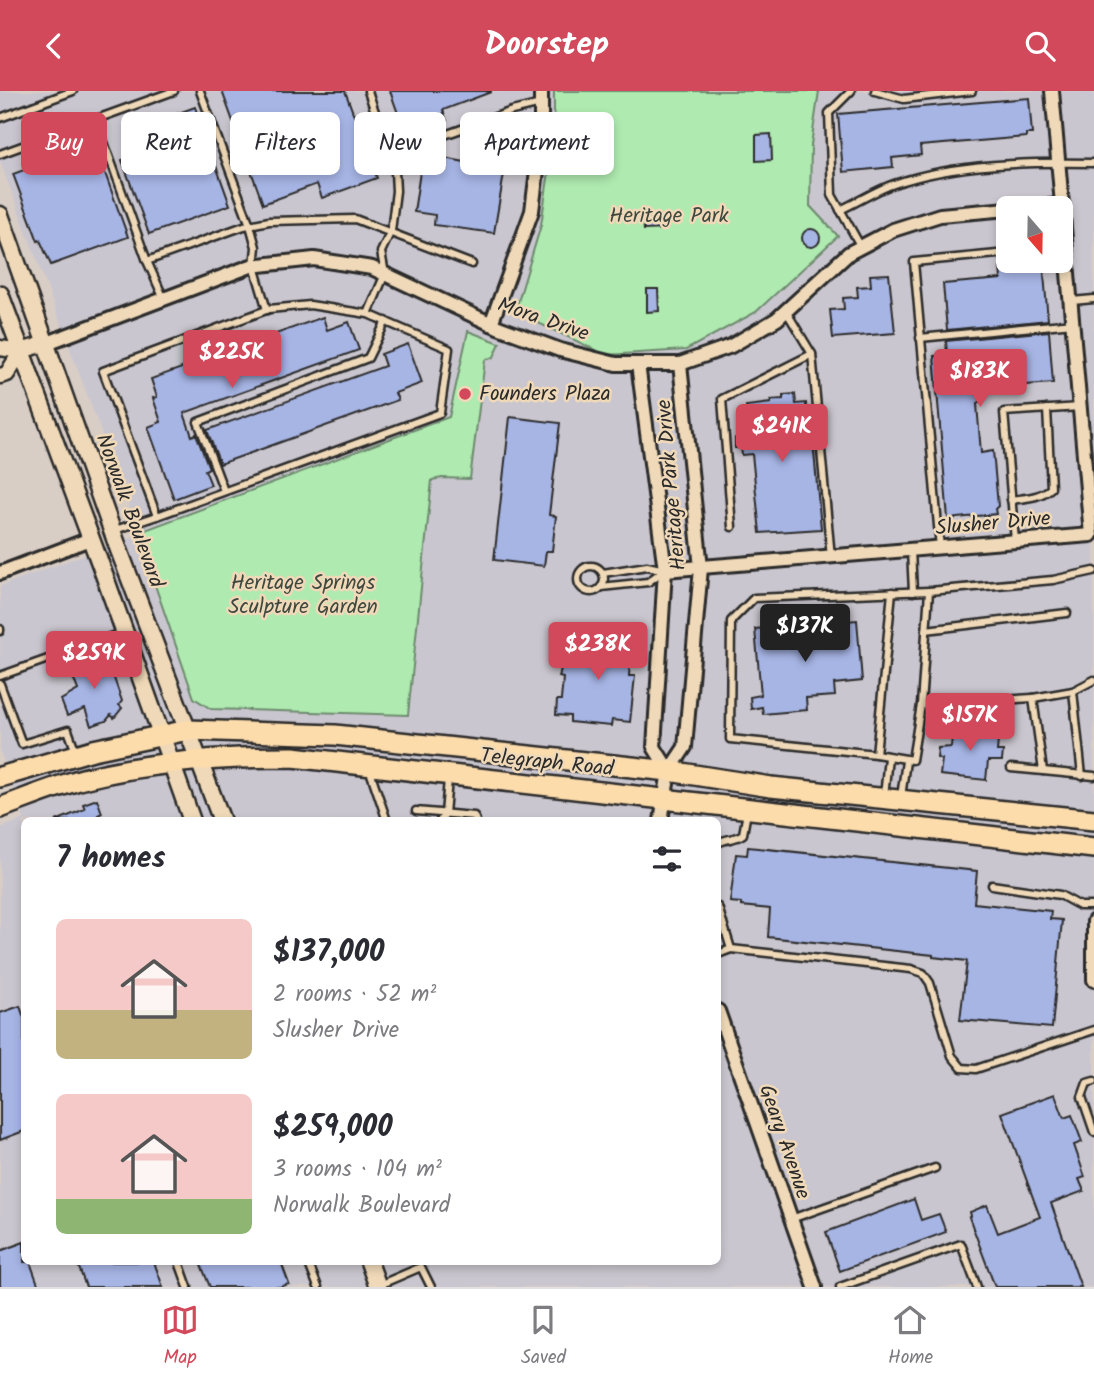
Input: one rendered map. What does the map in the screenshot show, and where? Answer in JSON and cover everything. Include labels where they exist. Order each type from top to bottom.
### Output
[{"type":"main road","name":"Norwalk Boulevard","points":[[0,215],[112,531],[221,817]]},
{"type":"main road","points":[[0,294],[191,817]]},
{"type":"main road","name":"Telegraph Road","points":[[0,777],[76,754],[188,730],[335,735],[669,771],[771,787],[1094,820]]},
{"type":"main road","name":"Telegraph Road","points":[[0,808],[88,777],[133,768],[200,760],[293,757],[1094,848]]},
{"type":"main road","points":[[370,1265],[376,1286]]},
{"type":"street","name":"Slusher Drive","points":[[1052,91],[1062,196]]},
{"type":"street","points":[[491,324],[533,211],[541,138],[541,98]]},
{"type":"street","name":"Mora Drive","points":[[47,343],[254,266],[314,259],[372,268],[491,324],[561,350],[616,364],[680,364],[731,346],[786,311],[849,253],[893,230],[940,215],[996,210]]},
{"type":"street","name":"Slusher Drive","points":[[665,570],[1092,537],[1088,425],[1080,407],[1067,273]]},
{"type":"street","points":[[0,348],[21,352],[47,343]]},
{"type":"street","points":[[0,376],[7,374],[21,352]]},
{"type":"street","name":"Heritage Park Drive","points":[[638,364],[665,570],[654,747],[669,771],[685,747],[701,568],[680,364]]},
{"type":"street","points":[[0,573],[90,539]]},
{"type":"street","points":[[662,817],[669,771]]},
{"type":"street","points":[[1094,921],[1094,980]]},
{"type":"street","name":"Geary Avenue","points":[[721,1020],[815,1287]]},
{"type":"lane","points":[[0,118],[72,91]]},
{"type":"lane","points":[[107,116],[174,91]]},
{"type":"lane","points":[[200,91],[250,225],[256,247],[254,266],[267,310]]},
{"type":"lane","points":[[368,91],[375,112]]},
{"type":"lane","points":[[851,91],[830,113],[832,195],[861,247]]},
{"type":"lane","points":[[875,91],[904,99],[972,91]]},
{"type":"lane","points":[[446,134],[541,98]]},
{"type":"lane","points":[[0,154],[21,147]]},
{"type":"lane","points":[[107,150],[147,261],[164,299]]},
{"type":"lane","points":[[840,211],[892,184],[944,170],[1094,163]]},
{"type":"lane","points":[[368,314],[385,274],[381,252],[390,231],[396,191],[395,175]]},
{"type":"lane","points":[[147,261],[250,225],[269,221],[355,219],[472,264]]},
{"type":"lane","points":[[940,548],[914,262],[996,254]]},
{"type":"lane","points":[[1071,301],[1094,299]]},
{"type":"lane","points":[[112,531],[157,516],[440,413],[449,349],[368,314],[310,305],[267,310],[103,371],[157,516]]},
{"type":"lane","points":[[786,311],[812,355],[831,557]]},
{"type":"lane","points":[[224,491],[198,422],[368,358],[386,321]]},
{"type":"lane","points":[[920,338],[1073,323]]},
{"type":"lane","points":[[732,527],[722,399],[812,355]]},
{"type":"lane","points":[[1015,541],[1004,412],[1080,407]]},
{"type":"lane","points":[[1011,500],[1032,498],[1051,488],[1047,409]]},
{"type":"lane","points":[[911,550],[913,591]]},
{"type":"lane","points":[[595,566],[603,573],[601,587],[597,591],[582,589],[578,580],[581,571],[595,566]]},
{"type":"lane","points":[[603,573],[648,566],[665,570]]},
{"type":"lane","points":[[601,587],[648,582],[665,570]]},
{"type":"lane","points":[[929,591],[920,705],[912,760],[730,739],[731,621],[754,598],[929,591],[1054,580],[1094,571]]},
{"type":"lane","points":[[876,754],[892,592]]},
{"type":"lane","points":[[926,630],[1067,613]]},
{"type":"lane","points":[[0,676],[124,632]]},
{"type":"lane","points":[[920,705],[1032,698],[1073,691],[1094,680]]},
{"type":"lane","points":[[0,684],[22,744],[68,730],[76,754]]},
{"type":"lane","points":[[1073,691],[1082,776]]},
{"type":"lane","points":[[1032,698],[1043,771]]},
{"type":"lane","points":[[888,757],[892,800]]},
{"type":"lane","points":[[892,800],[906,761]]},
{"type":"lane","points":[[369,765],[386,817]]},
{"type":"lane","points":[[1011,768],[1094,776]]},
{"type":"lane","points":[[443,817],[449,775]]},
{"type":"lane","points":[[721,841],[736,839],[743,834],[748,807]]},
{"type":"lane","points":[[416,811],[474,817]]},
{"type":"lane","points":[[992,885],[1060,895],[1080,906],[1094,906]]},
{"type":"lane","points":[[721,917],[731,949]]},
{"type":"lane","points":[[721,953],[731,949],[911,969],[923,973],[930,983],[952,1056],[962,1068],[976,1069],[1094,1030]]},
{"type":"lane","points":[[1094,1081],[1087,1083],[1082,1097],[1094,1132]]},
{"type":"lane","points":[[791,1219],[935,1168]]},
{"type":"lane","points":[[840,1287],[961,1244],[977,1287]]},
{"type":"lane","points":[[180,1265],[188,1287]]},
{"type":"lane","points":[[309,1265],[318,1287]]},
{"type":"lane","points":[[376,1286],[421,1267],[431,1287]]},
{"type":"lane","points":[[867,1277],[871,1287]]},
{"type":"shaded area","points":[[0,91],[1094,91],[1094,1287],[0,1287],[0,828],[21,820],[21,1265],[721,1265],[721,817],[23,817],[0,751],[0,586],[139,534],[0,161]]},
{"type":"green space","name":"Heritage Park","points":[[554,91],[819,91],[811,145],[810,206],[838,236],[756,312],[686,350],[606,355],[515,312],[541,225],[548,175],[614,175],[614,112],[554,112]]},
{"type":"green space","name":"Heritage Springs Sculpture Garden","points":[[468,331],[500,343],[494,357],[485,360],[470,479],[432,480],[408,715],[211,709],[194,698],[137,533],[449,417]]},
{"type":"building","points":[[222,91],[345,91],[354,115],[354,175],[376,175],[377,178],[322,198],[317,184],[263,204],[252,175],[340,175],[340,112],[230,113]]},
{"type":"building","points":[[390,91],[491,91],[443,110],[444,112],[397,112]]},
{"type":"building","points":[[1029,98],[1032,134],[1026,134],[1026,137],[920,146],[921,155],[892,158],[893,167],[843,172],[838,114]]},
{"type":"building","points":[[195,107],[197,112],[181,112]]},
{"type":"building","points":[[771,134],[772,160],[756,161],[756,135]]},
{"type":"building","points":[[446,158],[460,161],[460,175],[504,175],[494,233],[434,225],[435,215],[414,212],[420,175],[446,175]]},
{"type":"building","points":[[216,166],[230,205],[149,234],[127,175],[216,175]]},
{"type":"building","points":[[21,171],[21,175],[106,175],[128,237],[51,265],[40,240],[38,241],[13,174]]},
{"type":"building","points":[[664,216],[665,229],[644,230],[643,217]]},
{"type":"building","points":[[811,229],[819,234],[820,238],[815,246],[811,247],[803,242],[802,238],[807,230]]},
{"type":"building","points":[[1000,273],[1044,273],[1048,320],[947,330],[943,284],[1001,279]]},
{"type":"building","points":[[889,274],[895,333],[833,338],[830,310],[844,309],[843,298],[858,297],[857,287],[871,286],[870,275]]},
{"type":"building","points":[[647,289],[658,289],[659,311],[647,312]]},
{"type":"building","points":[[323,317],[327,330],[349,322],[359,350],[184,413],[192,436],[196,434],[209,468],[205,470],[211,485],[174,499],[148,427],[161,422],[153,398],[157,397],[151,379]]},
{"type":"building","points":[[1049,331],[1053,383],[996,387],[997,391],[988,392],[977,404],[981,453],[993,451],[998,506],[995,509],[996,514],[948,519],[934,356],[947,355],[946,341]]},
{"type":"building","points":[[408,344],[422,383],[395,393],[398,400],[220,464],[207,430],[385,366],[381,354]]},
{"type":"building","points":[[795,394],[796,404],[806,403],[807,419],[811,419],[821,529],[760,533],[752,454],[742,455],[741,448],[735,448],[735,438],[740,437],[738,414],[747,413],[746,406],[771,403],[771,400],[783,399],[783,395]]},
{"type":"building","points":[[510,417],[560,423],[549,515],[556,516],[552,551],[546,551],[544,566],[494,560]]},
{"type":"building","points":[[857,620],[862,681],[834,684],[835,696],[806,698],[807,710],[763,714],[762,707],[751,709],[750,697],[761,695],[755,629]]},
{"type":"building","points":[[599,630],[632,634],[629,676],[635,676],[630,722],[612,720],[611,726],[589,724],[570,722],[570,716],[556,715],[557,700],[561,700],[563,678],[559,677],[565,651],[591,652],[595,633],[599,633]]},
{"type":"building","points":[[104,650],[122,708],[114,718],[111,715],[106,721],[91,726],[85,709],[67,716],[61,700],[78,690],[73,677],[77,672],[74,670],[81,661],[84,664],[91,655]]},
{"type":"building","points":[[953,725],[999,730],[997,751],[1003,751],[1002,761],[988,761],[986,780],[940,775],[942,759],[937,758],[938,748],[951,747]]},
{"type":"building","points":[[97,799],[102,813],[99,817],[66,817],[85,809],[83,804]]},
{"type":"building","points":[[748,847],[977,871],[974,903],[1051,911],[1050,919],[1062,920],[1052,1028],[960,1020],[967,961],[768,937],[770,909],[730,902],[736,854],[747,855]]},
{"type":"building","points":[[20,1006],[21,1009],[21,1132],[0,1140],[0,1013]]},
{"type":"building","points":[[1055,1094],[1064,1118],[1072,1115],[1082,1142],[1074,1145],[1085,1177],[1079,1179],[1084,1191],[1051,1203],[1081,1287],[995,1287],[969,1217],[970,1212],[987,1205],[998,1233],[1040,1217],[1002,1113]]},
{"type":"building","points":[[914,1199],[921,1220],[939,1214],[946,1232],[840,1271],[826,1232]]},
{"type":"building","points":[[21,1243],[21,1265],[31,1265],[39,1287],[0,1287],[0,1251]]},
{"type":"building","points":[[78,1265],[155,1265],[163,1287],[86,1287]]},
{"type":"building","points":[[201,1265],[282,1265],[289,1284],[280,1287],[210,1287]]},
{"type":"place","name":"Founders Plaza","points":[[465,394]]}]
